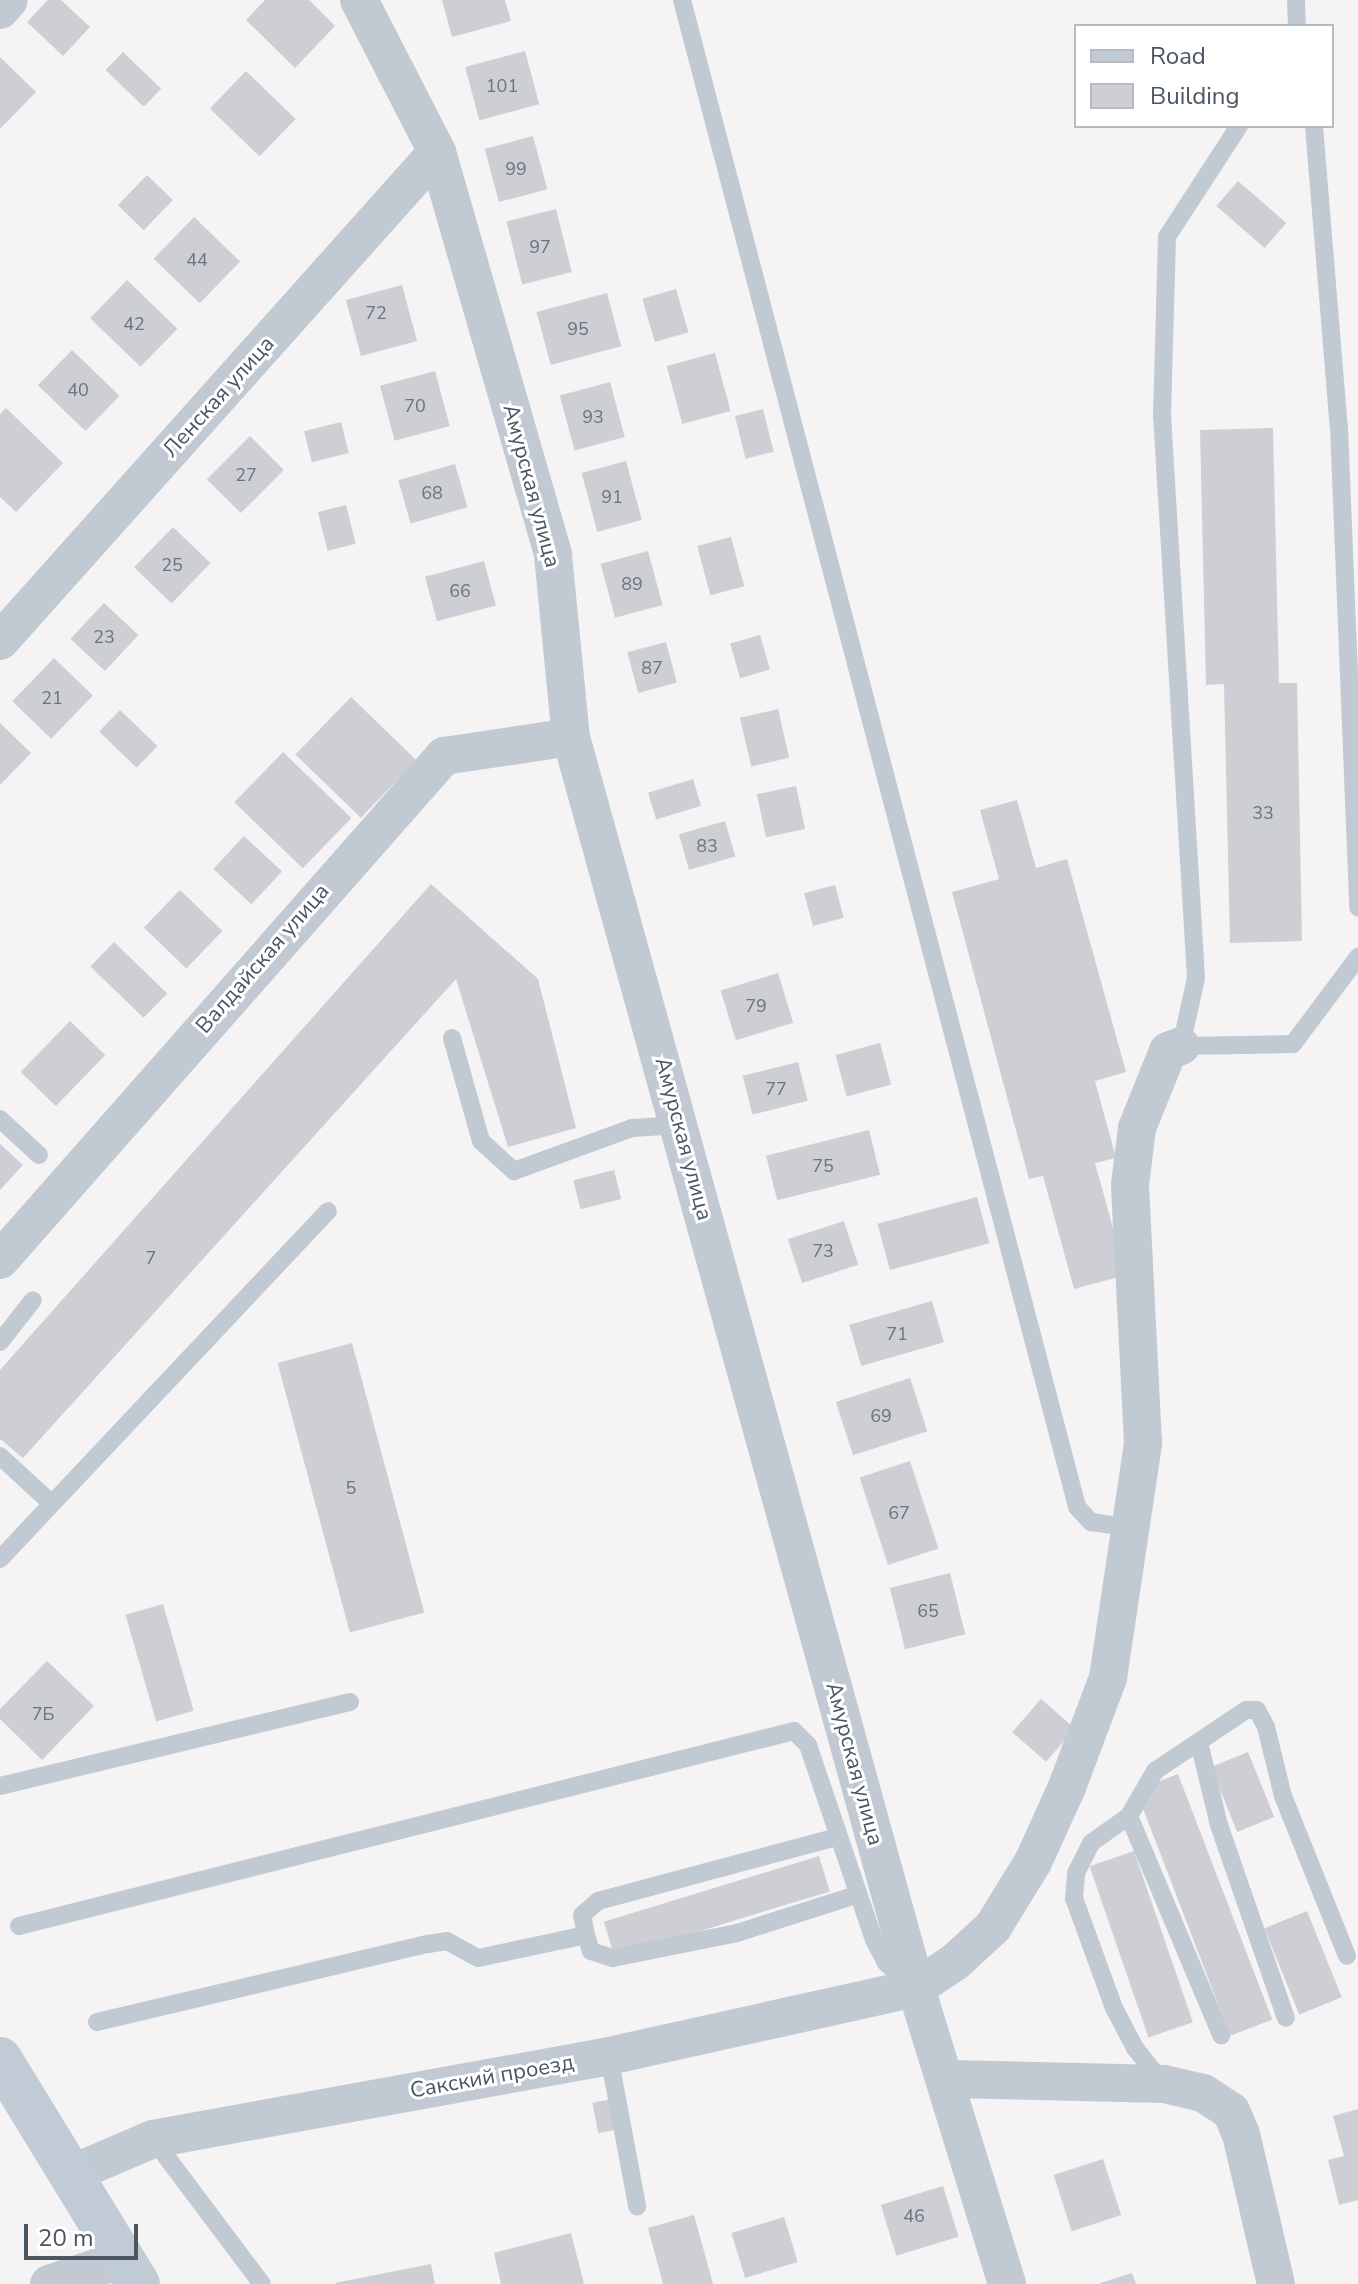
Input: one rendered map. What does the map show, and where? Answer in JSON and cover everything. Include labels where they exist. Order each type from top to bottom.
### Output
[{"type":"main road","points":[[0,2059],[130,2271]]},
{"type":"street","points":[[0,10],[9,0]]},
{"type":"street","name":"Амурская улица","points":[[359,0],[437,152],[553,555],[571,737],[916,1988],[947,2079],[1007,2284]]},
{"type":"street","name":"Ленская улица","points":[[0,641],[437,152]]},
{"type":"street","name":"Валдайская улица","points":[[0,1260],[444,756],[571,737]]},
{"type":"street","points":[[916,1988],[993,1927],[1033,1862],[1108,1678],[1133,1528],[1143,1443],[1130,1185],[1137,1128],[1168,1051],[1181,1046]]},
{"type":"street","name":"Сакский проезд","points":[[71,2174],[153,2139],[609,2056],[916,1988]]},
{"type":"street","points":[[947,2079],[1164,2084],[1203,2093],[1231,2111],[1241,2134],[1276,2284]]},
{"type":"street","points":[[49,2284],[130,2271]]},
{"type":"lane","points":[[682,0],[1077,1507],[1091,1522],[1133,1528]]},
{"type":"lane","points":[[1296,0],[1297,24]]},
{"type":"lane","points":[[1238,128],[1167,237],[1162,415],[1196,978],[1181,1046],[1293,1044],[1358,957]]},
{"type":"lane","points":[[1314,128],[1339,427],[1358,908]]},
{"type":"lane","points":[[452,1038],[481,1141],[514,1171],[632,1128],[680,1125]]},
{"type":"lane","points":[[0,1119],[39,1155]]},
{"type":"lane","points":[[0,1559],[50,1502],[328,1211]]},
{"type":"lane","points":[[0,1342],[33,1300]]},
{"type":"lane","points":[[0,1456],[50,1502]]},
{"type":"lane","points":[[0,1786],[350,1702]]},
{"type":"lane","points":[[1164,2084],[1135,2048],[1114,2008],[1074,1898],[1076,1873],[1091,1843],[1129,1816],[1155,1771],[1246,1710],[1257,1710],[1283,1796],[1347,1956]]},
{"type":"lane","points":[[19,1926],[794,1731],[808,1745],[856,1895],[886,1963],[916,1988]]},
{"type":"lane","points":[[1199,1742],[1219,1825],[1286,2018]]},
{"type":"lane","points":[[1129,1816],[1221,2035]]},
{"type":"lane","points":[[837,1837],[598,1901],[582,1915],[591,1951],[613,1958],[737,1933],[856,1895]]},
{"type":"lane","points":[[97,2022],[428,1944],[447,1941],[478,1958],[586,1935]]},
{"type":"lane","points":[[609,2056],[637,2206]]},
{"type":"lane","points":[[153,2139],[262,2284]]},
{"type":"building","points":[[48,0],[61,0],[90,27],[63,56],[27,22]]},
{"type":"building","points":[[265,0],[309,0],[335,26],[295,68],[246,20]]},
{"type":"building","points":[[442,0],[505,0],[511,21],[452,37]]},
{"type":"building","points":[[525,51],[539,104],[479,120],[465,67]]},
{"type":"building","points":[[123,52],[161,89],[144,107],[106,70]]},
{"type":"building","points":[[0,57],[36,92],[0,129]]},
{"type":"building","points":[[246,71],[296,119],[260,156],[210,108]]},
{"type":"building","points":[[533,136],[547,189],[499,202],[485,149]]},
{"type":"building","points":[[147,175],[173,200],[144,230],[118,205]]},
{"type":"building","points":[[1238,181],[1286,223],[1265,248],[1216,206]]},
{"type":"building","points":[[556,209],[572,272],[522,284],[507,221]]},
{"type":"building","points":[[194,217],[240,261],[200,303],[154,259]]},
{"type":"building","points":[[127,280],[177,329],[141,367],[90,318]]},
{"type":"building","points":[[402,285],[417,341],[361,356],[346,300]]},
{"type":"building","points":[[676,289],[688,332],[655,342],[642,299]]},
{"type":"building","points":[[607,293],[621,346],[551,365],[536,312]]},
{"type":"building","points":[[72,350],[119,396],[85,431],[38,385]]},
{"type":"building","points":[[715,353],[731,411],[682,424],[667,366]]},
{"type":"building","points":[[435,371],[450,426],[395,441],[380,386]]},
{"type":"building","points":[[610,382],[625,437],[575,451],[560,395]]},
{"type":"building","points":[[6,408],[63,463],[16,512],[0,497],[0,414]]},
{"type":"building","points":[[763,409],[774,452],[746,459],[735,416]]},
{"type":"building","points":[[341,422],[349,453],[312,462],[304,431]]},
{"type":"building","points":[[1273,428],[1279,683],[1297,683],[1302,941],[1230,943],[1224,684],[1206,685],[1200,430]]},
{"type":"building","points":[[250,436],[284,470],[241,513],[207,479]]},
{"type":"building","points":[[626,461],[642,520],[597,532],[582,473]]},
{"type":"building","points":[[455,464],[467,507],[411,524],[398,480]]},
{"type":"building","points":[[346,505],[356,544],[328,551],[318,512]]},
{"type":"building","points":[[173,527],[210,563],[172,603],[134,567]]},
{"type":"building","points":[[731,537],[744,586],[710,595],[697,546]]},
{"type":"building","points":[[648,551],[662,605],[615,618],[601,564]]},
{"type":"building","points":[[484,561],[496,605],[437,621],[425,577]]},
{"type":"building","points":[[104,603],[138,635],[105,671],[71,639]]},
{"type":"building","points":[[760,635],[770,670],[740,678],[730,644]]},
{"type":"building","points":[[666,642],[677,683],[638,693],[627,652]]},
{"type":"building","points":[[54,658],[93,696],[51,739],[12,701]]},
{"type":"building","points":[[351,697],[416,760],[361,818],[295,755]]},
{"type":"building","points":[[778,709],[789,758],[751,766],[740,718]]},
{"type":"building","points":[[120,710],[157,746],[137,768],[99,732]]},
{"type":"building","points":[[0,723],[31,753],[0,785]]},
{"type":"building","points":[[283,752],[351,818],[303,868],[234,802]]},
{"type":"building","points":[[693,779],[701,806],[656,820],[648,793]]},
{"type":"building","points":[[796,786],[805,829],[766,837],[757,794]]},
{"type":"building","points":[[1017,800],[1036,868],[1067,859],[1126,1072],[1095,1081],[1116,1158],[1095,1163],[1126,1275],[1074,1289],[1043,1176],[1029,1179],[952,892],[999,879],[980,810]]},
{"type":"building","points":[[725,821],[735,857],[689,870],[679,834]]},
{"type":"building","points":[[244,836],[282,871],[251,904],[213,869]]},
{"type":"building","points":[[431,884],[538,979],[576,1128],[508,1147],[456,979],[23,1458],[0,1439],[0,1370]]},
{"type":"building","points":[[835,885],[844,918],[813,926],[804,893]]},
{"type":"building","points":[[180,890],[222,931],[186,968],[144,927]]},
{"type":"building","points":[[114,942],[167,993],[144,1018],[90,966]]},
{"type":"building","points":[[778,973],[793,1023],[736,1040],[721,991]]},
{"type":"building","points":[[70,1021],[105,1055],[56,1106],[21,1072]]},
{"type":"building","points":[[880,1043],[891,1085],[847,1096],[836,1055]]},
{"type":"building","points":[[798,1062],[808,1101],[752,1115],[743,1076]]},
{"type":"building","points":[[869,1130],[880,1175],[777,1200],[766,1156]]},
{"type":"building","points":[[0,1144],[23,1165],[0,1190]]},
{"type":"building","points":[[614,1170],[621,1199],[581,1209],[573,1180]]},
{"type":"building","points":[[977,1197],[989,1243],[890,1270],[878,1224]]},
{"type":"building","points":[[844,1221],[858,1265],[802,1283],[788,1239]]},
{"type":"building","points":[[932,1301],[944,1342],[861,1366],[849,1325]]},
{"type":"building","points":[[352,1343],[424,1612],[350,1632],[278,1363]]},
{"type":"building","points":[[910,1378],[927,1431],[853,1455],[836,1402]]},
{"type":"building","points":[[910,1461],[938,1548],[888,1565],[860,1477]]},
{"type":"building","points":[[950,1573],[965,1634],[905,1649],[890,1588]]},
{"type":"building","points":[[163,1604],[194,1711],[156,1721],[126,1615]]},
{"type":"building","points":[[47,1661],[94,1706],[42,1760],[0,1719],[0,1709]]},
{"type":"building","points":[[1041,1699],[1075,1729],[1046,1762],[1012,1732]]},
{"type":"building","points":[[1248,1752],[1274,1817],[1237,1832],[1211,1767]]},
{"type":"building","points":[[1178,1774],[1272,2020],[1230,2036],[1136,1790]]},
{"type":"building","points":[[1134,1851],[1193,2022],[1148,2037],[1090,1866]]},
{"type":"building","points":[[819,1856],[830,1891],[615,1957],[604,1922]]},
{"type":"building","points":[[1307,1911],[1342,1997],[1299,2014],[1264,1928]]},
{"type":"building","points":[[612,2099],[618,2129],[598,2133],[592,2103]]},
{"type":"building","points":[[1358,2109],[1358,2200],[1339,2205],[1328,2160],[1344,2156],[1333,2116]]},
{"type":"building","points":[[1103,2159],[1121,2215],[1072,2231],[1054,2175]]},
{"type":"building","points":[[943,2186],[958,2237],[896,2256],[881,2205]]},
{"type":"building","points":[[694,2215],[713,2284],[663,2284],[648,2228]]},
{"type":"building","points":[[784,2217],[798,2262],[745,2278],[731,2233]]},
{"type":"building","points":[[571,2233],[584,2284],[501,2284],[494,2253]]},
{"type":"building","points":[[431,2264],[435,2284],[335,2283]]},
{"type":"building","points":[[1132,2273],[1136,2284],[1100,2284],[1100,2283]]}]
